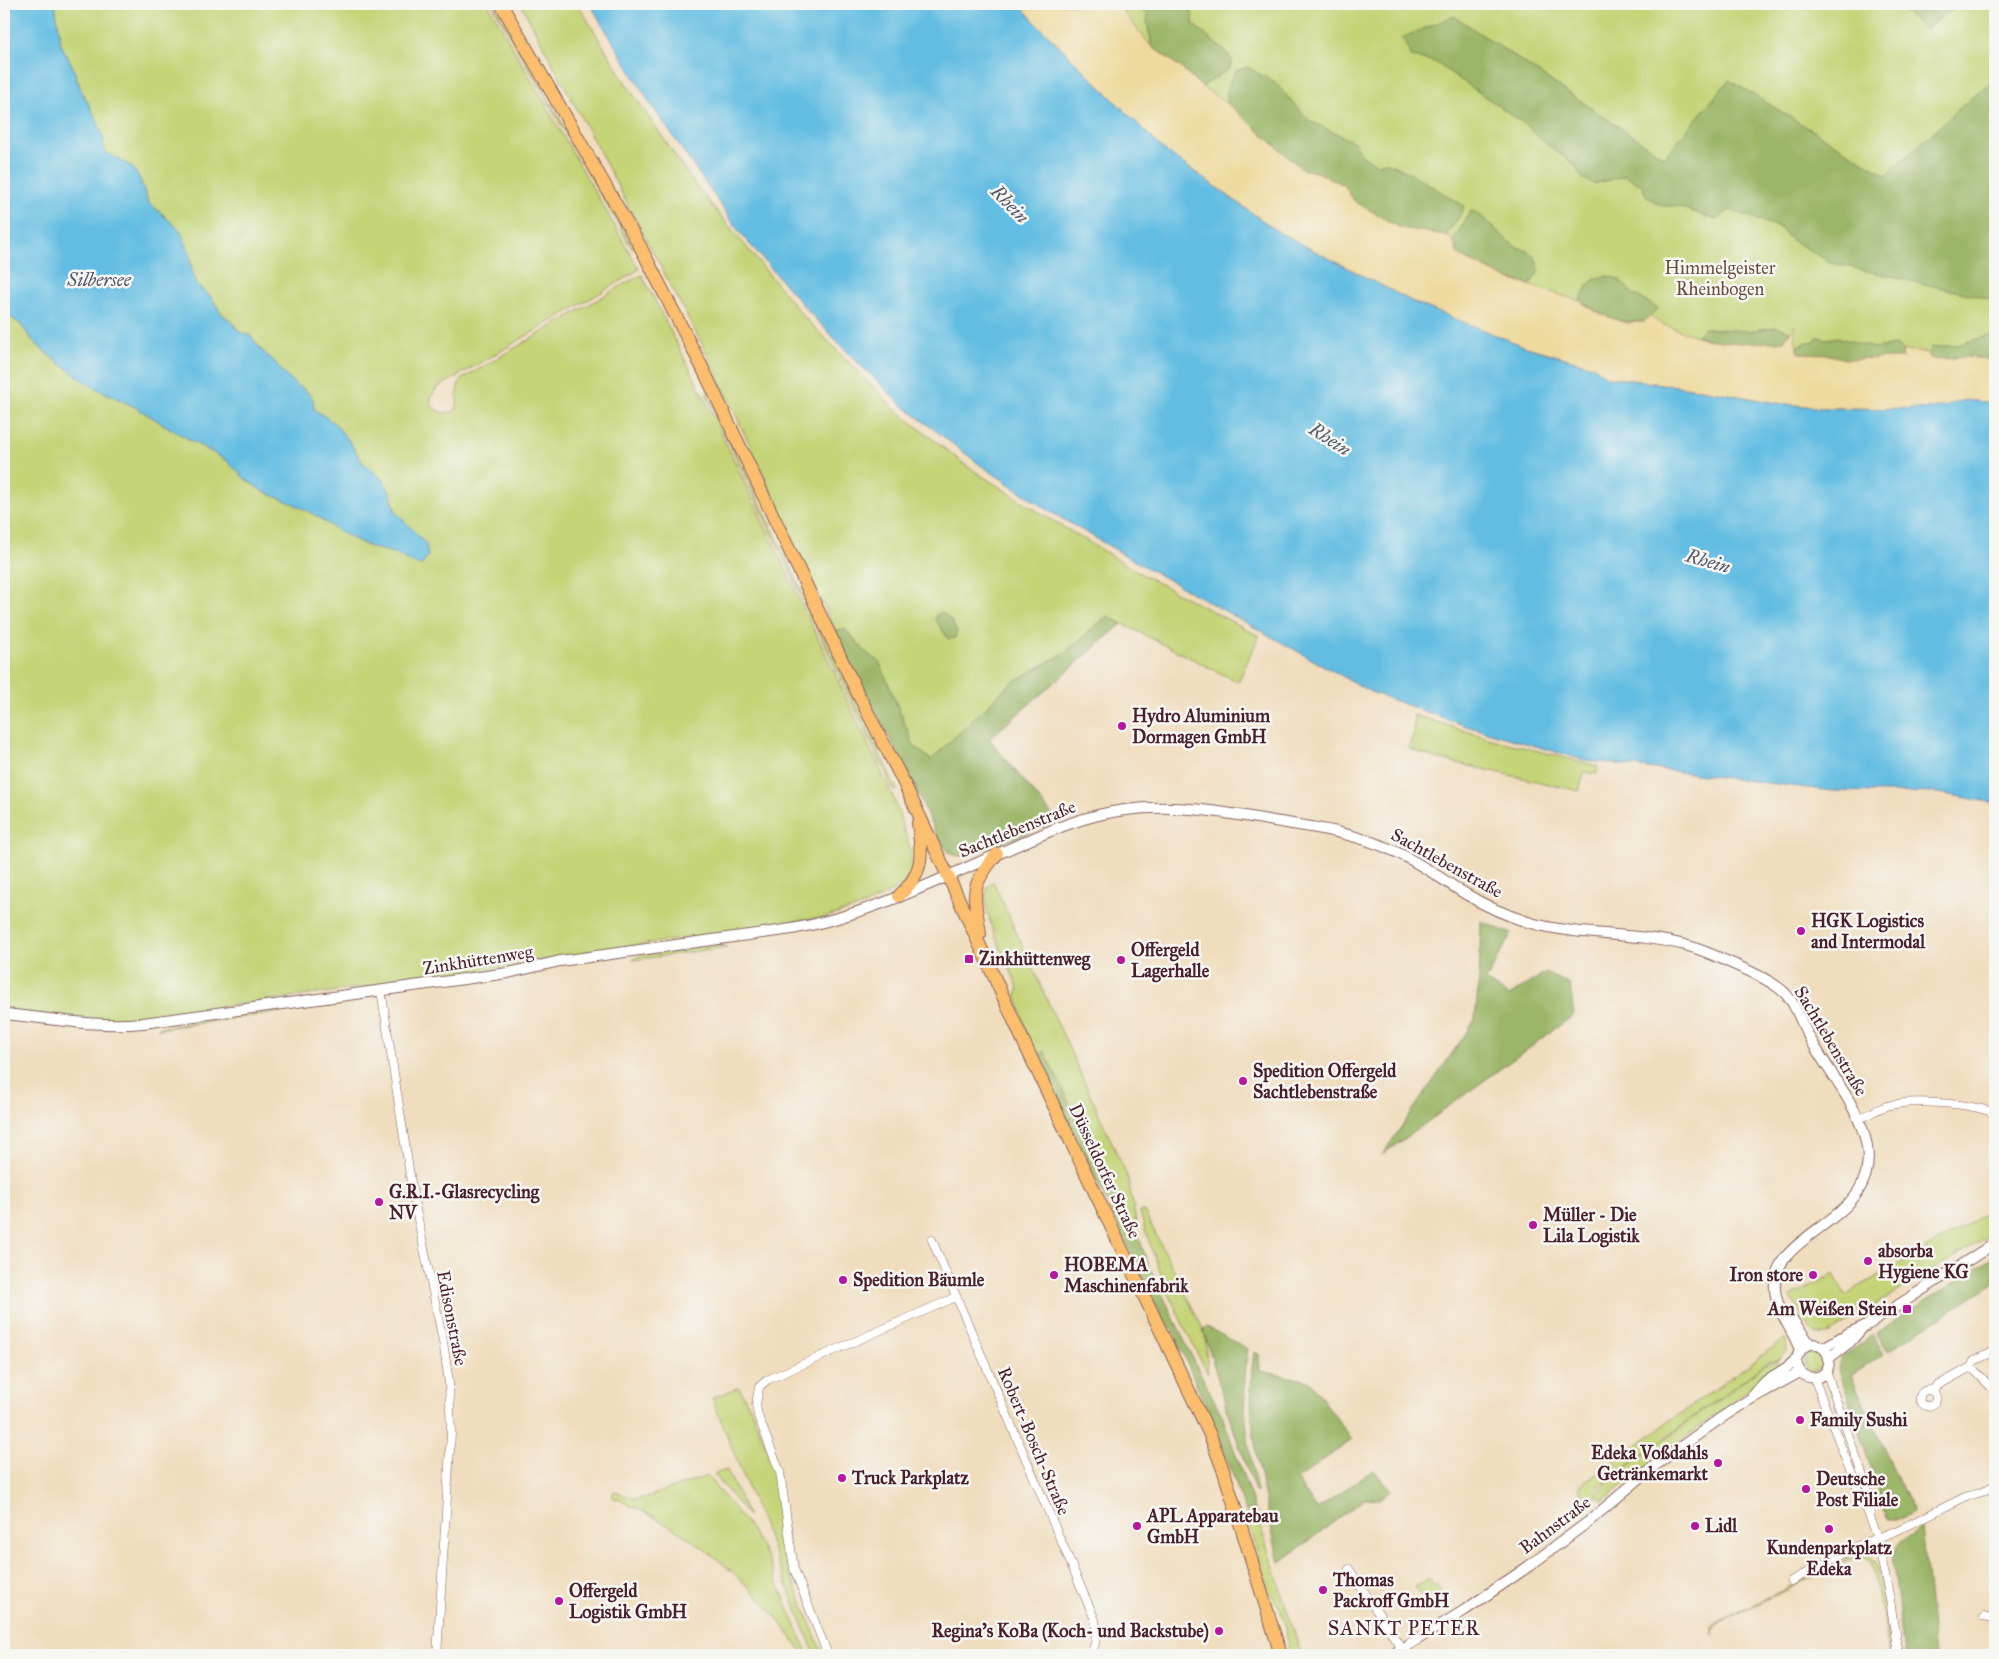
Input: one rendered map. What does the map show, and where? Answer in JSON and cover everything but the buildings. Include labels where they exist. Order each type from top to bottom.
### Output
[{"type":"main road","name":"Düsseldorfer Straße","points":[[501,4],[641,248],[677,317],[858,694],[948,875],[1026,1048],[1210,1435],[1224,1472],[1281,1655]]},
{"type":"main road","points":[[899,896],[916,877],[920,866],[920,844],[916,810]]},
{"type":"main road","points":[[982,948],[975,906],[975,889],[981,873],[997,854]]},
{"type":"street","name":"Sachtlebenstraße","points":[[948,875],[1051,829],[1086,817],[1154,807],[1200,809],[1320,828],[1366,839],[1412,859],[1464,893],[1509,916],[1555,929],[1682,944],[1708,953],[1767,979],[1783,990],[1791,1000],[1805,1030],[1859,1119],[1866,1138],[1868,1154],[1862,1184],[1837,1216],[1792,1249],[1783,1259],[1777,1270],[1775,1288],[1786,1325],[1798,1354]]},
{"type":"street","name":"Zinkhüttenweg","points":[[4,1014],[90,1024],[120,1025],[508,974],[560,961],[807,926],[851,915],[948,875]]},
{"type":"street","name":"Edisonstraße","points":[[381,990],[413,1195],[443,1341],[449,1383],[451,1432],[438,1655]]},
{"type":"street","name":"Sachtlebenstraße","points":[[1859,1119],[1886,1106],[1909,1102],[1984,1108],[1995,1113]]},
{"type":"street","name":"Robert-Bosch-Straße","points":[[932,1240],[1095,1620],[1096,1641],[1090,1655]]},
{"type":"street","points":[[1823,1348],[1863,1327],[1995,1243]]},
{"type":"street","points":[[828,1655],[794,1569],[780,1472],[758,1416],[757,1395],[760,1387],[767,1380],[956,1297]]},
{"type":"street","name":"Sachtlebenstraße","points":[[1782,1310],[1794,1322],[1810,1344]]},
{"type":"street","points":[[1798,1354],[1797,1366],[1800,1372],[1808,1377],[1821,1376],[1826,1371],[1829,1358],[1850,1342],[1863,1327]]},
{"type":"street","points":[[1810,1344],[1823,1348],[1829,1358]]},
{"type":"street","name":"Bahnstraße","points":[[1747,1402],[1764,1383],[1810,1344]]},
{"type":"street","points":[[1932,1392],[1935,1387],[1971,1367],[1974,1361],[1995,1351]]},
{"type":"street","points":[[1971,1367],[1995,1391]]},
{"type":"street","points":[[1826,1371],[1868,1491],[1870,1520]]},
{"type":"street","name":"Bahnstraße","points":[[1392,1655],[1471,1606],[1529,1566],[1588,1522],[1653,1467],[1747,1402],[1800,1372]]},
{"type":"street","points":[[1814,1378],[1878,1538],[1890,1599],[1898,1655]]},
{"type":"street","points":[[1791,1581],[1862,1544],[1898,1530],[1965,1497],[1982,1492],[1995,1485]]},
{"type":"street","points":[[1349,1569],[1402,1648]]},
{"type":"street","points":[[1984,1616],[1995,1619]]},
{"type":"green space","points":[[55,4],[488,4],[639,269],[437,388],[431,397],[431,404],[442,412],[455,411],[457,407],[457,391],[462,379],[642,275],[705,399],[894,799],[910,848],[911,865],[914,867],[907,881],[866,905],[824,918],[789,921],[763,928],[624,947],[520,965],[330,992],[126,1020],[85,1019],[4,1009],[4,312],[20,324],[33,341],[52,358],[92,386],[135,407],[226,460],[244,478],[262,491],[294,504],[317,516],[340,532],[370,547],[397,554],[412,563],[403,520],[396,512],[390,492],[383,480],[363,463],[349,441],[334,423],[314,409],[313,399],[306,390],[297,386],[286,376],[273,360],[262,351],[251,336],[239,332],[233,323],[221,313],[211,297],[198,286],[192,271],[189,251],[164,215],[148,202],[140,179],[132,167],[104,151],[103,137],[96,118],[61,45]]},
{"type":"green space","points":[[492,4],[494,4],[634,248],[632,249]]},
{"type":"green space","points":[[521,4],[578,4],[625,82],[695,185],[805,318],[896,410],[968,467],[1045,516],[1145,576],[1259,636],[1238,682],[1107,616],[1066,652],[1011,683],[931,760],[914,746],[879,662],[865,651],[846,630],[835,630],[711,361]]},
{"type":"green space","name":"Himmelgeister Rheinbogen","points":[[845,4],[1995,4],[1995,590]]},
{"type":"green space","points":[[1117,4],[1131,4],[1121,11]]},
{"type":"green space","points":[[1131,4],[1183,4],[1192,12],[1194,25],[1228,54],[1232,61],[1229,69],[1202,87],[1180,67],[1151,46],[1147,24],[1148,15],[1137,5]]},
{"type":"green space","points":[[1896,4],[1960,4],[1925,29]]},
{"type":"green space","points":[[1454,16],[1664,157],[1729,80],[1886,175],[1970,99],[1995,80],[1995,300],[1832,263],[1790,239],[1781,228],[1730,210],[1716,220],[1677,206],[1663,206],[1647,197],[1642,185],[1625,176],[1594,184],[1582,178],[1576,166],[1540,139],[1526,125],[1435,62],[1412,57],[1402,38]]},
{"type":"green space","points":[[1247,67],[1274,82],[1310,121],[1356,143],[1361,155],[1376,164],[1386,162],[1414,175],[1464,206],[1459,217],[1446,235],[1400,228],[1354,201],[1344,185],[1319,173],[1302,169],[1228,104],[1226,89],[1236,71]]},
{"type":"green space","points":[[1471,211],[1478,213],[1516,247],[1526,250],[1535,257],[1539,271],[1530,285],[1505,278],[1458,255],[1453,241]]},
{"type":"green space","points":[[1607,276],[1619,279],[1633,294],[1658,308],[1645,322],[1634,322],[1610,318],[1580,301],[1587,287],[1593,281]]},
{"type":"green space","points":[[1776,327],[1790,331],[1784,341],[1776,343],[1740,343],[1697,335],[1704,328],[1747,331]]},
{"type":"green space","points":[[1986,336],[1995,336],[1995,360],[1966,357],[1936,360],[1929,358],[1932,347],[1958,345]]},
{"type":"green space","points":[[1817,337],[1827,339],[1837,337],[1873,348],[1896,345],[1903,350],[1902,358],[1845,359],[1825,354],[1799,353],[1798,346],[1807,342],[1813,343]]},
{"type":"green space","points":[[708,393],[897,790],[894,791],[706,394]]},
{"type":"green space","points":[[942,612],[951,620],[957,632],[955,638],[948,639],[935,619],[937,614]]},
{"type":"green space","points":[[1107,616],[1122,624],[989,739],[1058,822],[972,854],[954,855],[948,851],[938,838],[915,786],[835,630],[846,630],[865,651],[879,661],[914,746],[931,760],[1011,683],[1066,652]]},
{"type":"green space","points":[[1414,715],[1488,738],[1597,766],[1597,774],[1584,772],[1579,791],[1435,758],[1408,748],[1414,734]]},
{"type":"green space","points":[[993,881],[1128,1178],[1139,1238],[1104,1175],[1044,1052],[1037,1055],[1027,1035],[1016,993],[1019,991],[996,939],[987,910],[986,897],[988,886]]},
{"type":"green space","points":[[1481,921],[1511,934],[1486,981],[1509,996],[1546,972],[1570,985],[1574,1015],[1382,1155],[1475,1020]]},
{"type":"green space","points":[[711,945],[727,947],[633,960],[641,955]]},
{"type":"green space","points":[[342,1004],[158,1029],[213,1019]]},
{"type":"green space","points":[[1044,1051],[1104,1175],[1139,1238],[1149,1266],[1222,1415],[1255,1509],[1245,1510],[1222,1445],[1173,1330],[1165,1325],[1037,1055]]},
{"type":"green space","points":[[1995,1208],[1995,1232],[1830,1333],[1817,1335],[1811,1330],[1791,1297],[1834,1274],[1845,1295]]},
{"type":"green space","points":[[1144,1211],[1203,1329],[1208,1374],[1178,1315],[1161,1275],[1140,1212]]},
{"type":"green space","points":[[1995,1256],[1995,1282],[1888,1351],[1876,1333]]},
{"type":"green space","points":[[1207,1327],[1248,1349],[1245,1385],[1246,1421],[1257,1492],[1255,1492],[1229,1416],[1203,1329]]},
{"type":"green space","points":[[1873,1335],[1884,1354],[1851,1376],[1913,1512],[1899,1519],[1889,1519],[1887,1515],[1838,1369],[1840,1358]]},
{"type":"green space","points":[[1786,1338],[1787,1351],[1780,1358],[1768,1362],[1601,1485],[1596,1492],[1596,1496],[1589,1503],[1578,1487]]},
{"type":"green space","points":[[1254,1352],[1259,1354],[1260,1371],[1310,1381],[1352,1440],[1296,1479],[1317,1509],[1373,1470],[1391,1490],[1379,1499],[1366,1498],[1279,1563],[1253,1432],[1251,1378]]},
{"type":"green space","points":[[1809,1353],[1817,1353],[1822,1358],[1820,1369],[1809,1371],[1804,1366],[1804,1358]]},
{"type":"green space","points":[[1779,1359],[1776,1363],[1781,1365],[1603,1500],[1597,1495],[1607,1482],[1762,1367]]},
{"type":"green space","points":[[739,1387],[751,1409],[777,1475],[792,1578],[823,1655],[815,1655],[712,1398]]},
{"type":"green space","points":[[727,1470],[748,1516],[714,1474]]},
{"type":"green space","points":[[707,1476],[750,1528],[766,1555],[808,1655],[804,1655],[766,1605],[720,1562],[669,1526],[641,1510],[612,1497],[614,1491],[637,1500]]},
{"type":"green space","points":[[1255,1509],[1302,1655],[1289,1655],[1285,1621],[1279,1606],[1269,1592],[1245,1510]]},
{"type":"green space","points":[[1921,1528],[1935,1655],[1904,1655],[1893,1561],[1894,1554],[1899,1545]]},
{"type":"green space","points":[[1862,1551],[1862,1553],[1870,1556],[1875,1561],[1885,1601],[1893,1655],[1889,1655],[1884,1619],[1871,1564],[1863,1557],[1845,1561],[1717,1624],[1713,1636],[1713,1626],[1716,1623]]},
{"type":"green space","points":[[1428,1578],[1434,1586],[1436,1584],[1447,1600],[1435,1608],[1433,1605],[1430,1607],[1415,1587]]},
{"type":"sand","points":[[1019,4],[1117,4],[1151,46],[1180,67],[1202,87],[1228,104],[1302,169],[1319,173],[1344,185],[1354,201],[1400,228],[1446,235],[1453,241],[1458,255],[1505,278],[1580,301],[1598,313],[1625,323],[1644,322],[1650,316],[1661,324],[1705,339],[1739,343],[1779,342],[1784,341],[1795,325],[1795,339],[1799,353],[1825,354],[1845,359],[1902,358],[1903,350],[1928,354],[1930,358],[1936,360],[1966,357],[1995,360],[1995,403],[1964,401],[1932,409],[1823,408],[1776,403],[1706,390],[1608,377],[1592,366],[1526,347],[1415,303],[1280,233],[1164,150]]},
{"type":"water","name":"Silbersee","points":[[4,4],[55,4],[61,45],[96,118],[103,137],[104,151],[132,167],[140,179],[148,202],[180,230],[189,251],[192,271],[198,286],[211,297],[221,313],[233,323],[239,332],[251,336],[262,351],[273,360],[286,376],[297,386],[305,390],[313,399],[314,409],[334,423],[349,441],[363,463],[383,480],[390,492],[396,512],[426,544],[428,556],[422,565],[412,563],[397,554],[370,547],[340,532],[317,516],[294,504],[262,491],[244,478],[226,460],[135,407],[92,386],[52,358],[33,341],[20,324],[4,312]]},
{"type":"water","name":"Rhein","points":[[590,4],[1019,4],[1164,150],[1280,233],[1415,303],[1526,347],[1592,366],[1608,377],[1706,390],[1776,403],[1823,408],[1932,409],[1964,400],[1995,403],[1995,802],[1939,793],[1832,791],[1584,760],[1463,725],[1371,692],[1140,564],[1051,512],[979,464],[902,405],[857,362],[810,313],[740,233],[650,103]]},
{"type":"place","name":"Hydro Aluminium Dormagen GmbH","points":[[1122,726]]},
{"type":"place","name":"HGK Logistics and Intermodal","points":[[1801,931]]},
{"type":"place","name":"Zinkhüttenweg","points":[[969,959]]},
{"type":"place","name":"Offergeld Lagerhalle","points":[[1121,960]]},
{"type":"place","name":"Spedition Offergeld Sachtlebenstraße","points":[[1243,1081]]},
{"type":"place","name":"G.R.I.-Glasrecycling NV","points":[[379,1202]]},
{"type":"place","name":"Müller - Die Lila Logistik","points":[[1533,1225]]},
{"type":"place","name":"absorba Hygiene KG","points":[[1868,1261]]},
{"type":"place","name":"HOBEMA Maschinenfabrik","points":[[1054,1275]]},
{"type":"place","name":"Iron store","points":[[1813,1275]]},
{"type":"place","name":"Spedition Bäumle","points":[[843,1280]]},
{"type":"place","name":"Am Weißen Stein","points":[[1907,1309]]},
{"type":"place","name":"Family Sushi","points":[[1800,1420]]},
{"type":"place","name":"Edeka Voßdahls Getränkemarkt","points":[[1718,1463]]},
{"type":"place","name":"Truck Parkplatz","points":[[842,1478]]},
{"type":"place","name":"Deutsche Post Filiale","points":[[1806,1489]]},
{"type":"place","name":"APL Apparatebau GmbH","points":[[1137,1526]]},
{"type":"place","name":"Lidl","points":[[1695,1526]]},
{"type":"place","name":"Kundenparkplatz Edeka","points":[[1829,1529]]},
{"type":"place","name":"Thomas Packroff GmbH","points":[[1323,1590]]},
{"type":"place","name":"Offergeld Logistik GmbH","points":[[559,1601]]},
{"type":"place","name":"Regina's KoBa (Koch- und Backstube)","points":[[1219,1631]]},
{"type":"district","name":"SANKT PETER","points":[[1404,1628]]}]
